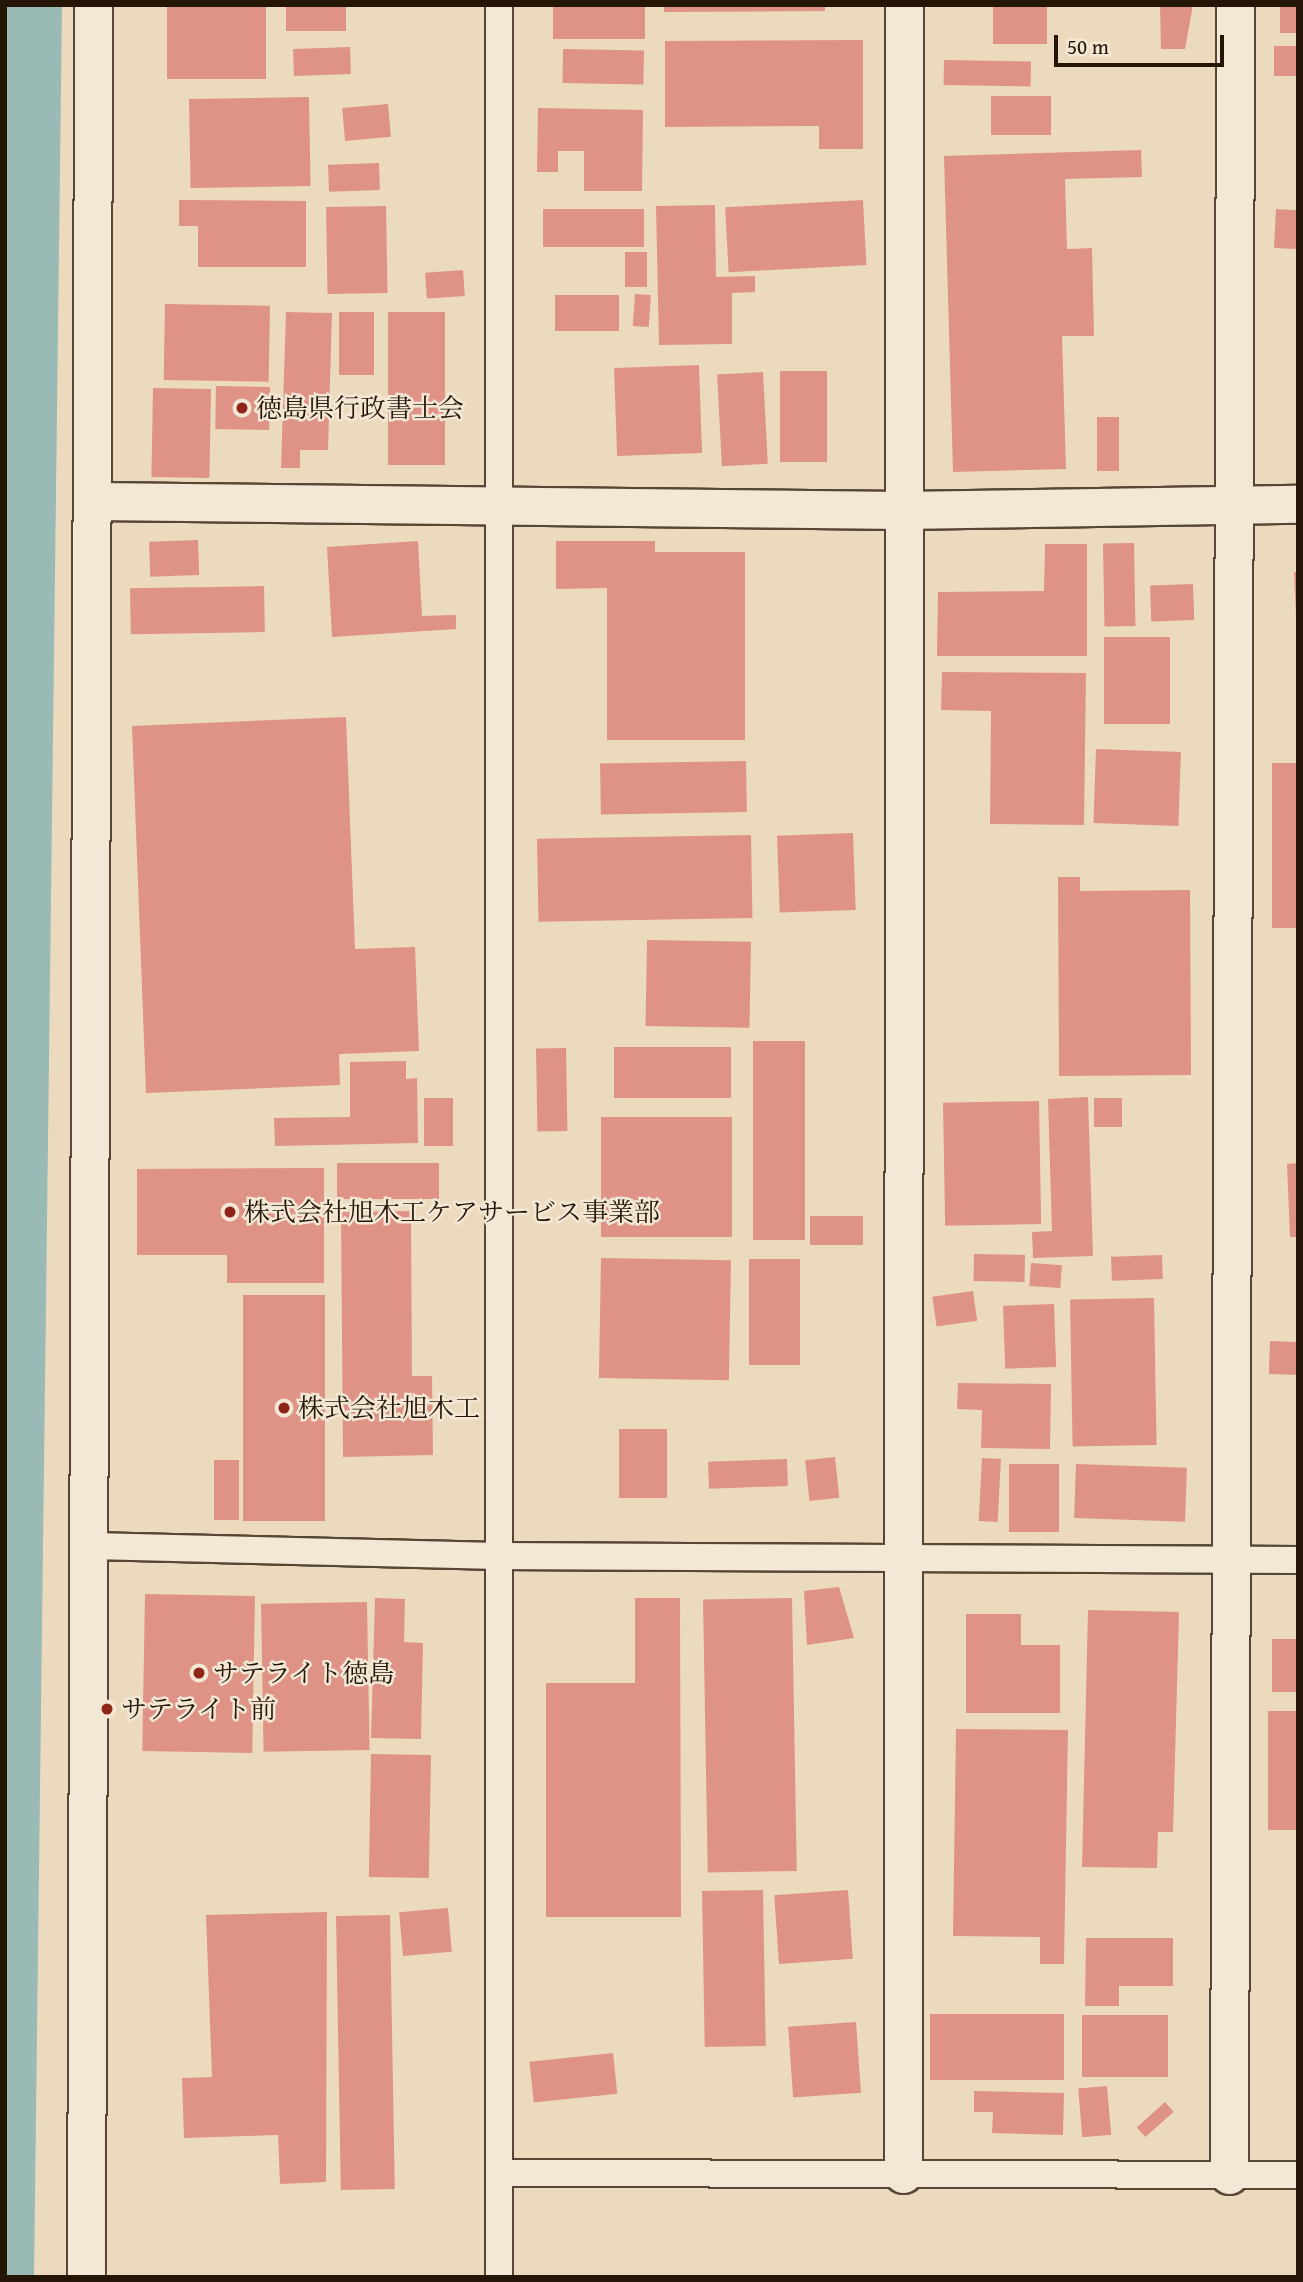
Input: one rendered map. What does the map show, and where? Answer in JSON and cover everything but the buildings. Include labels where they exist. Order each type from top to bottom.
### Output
[{"type":"street","points":[[87,2277],[92,1546],[94,5]]},
{"type":"street","points":[[87,2277],[94,5]]},
{"type":"street","points":[[499,5],[499,2277]]},
{"type":"street","points":[[903,2174],[904,5]]},
{"type":"street","points":[[1229,2175],[1235,5]]},
{"type":"street","points":[[95,501],[501,501],[902,510],[1298,504]]},
{"type":"street","points":[[92,1546],[498,1556],[1298,1560]]},
{"type":"street","points":[[499,2173],[1298,2175]]},
{"type":"water","points":[[5,5],[62,5],[34,2277],[5,2277]]},
{"type":"place","name":"徳島県行政書士会","points":[[242,408]]},
{"type":"place","name":"株式会社旭木工ケアサービス事業部","points":[[230,1212]]},
{"type":"place","name":"株式会社旭木工","points":[[284,1408]]},
{"type":"place","name":"サテライト徳島","points":[[199,1673]]},
{"type":"place","name":"サテライト前","points":[[107,1709]]}]
